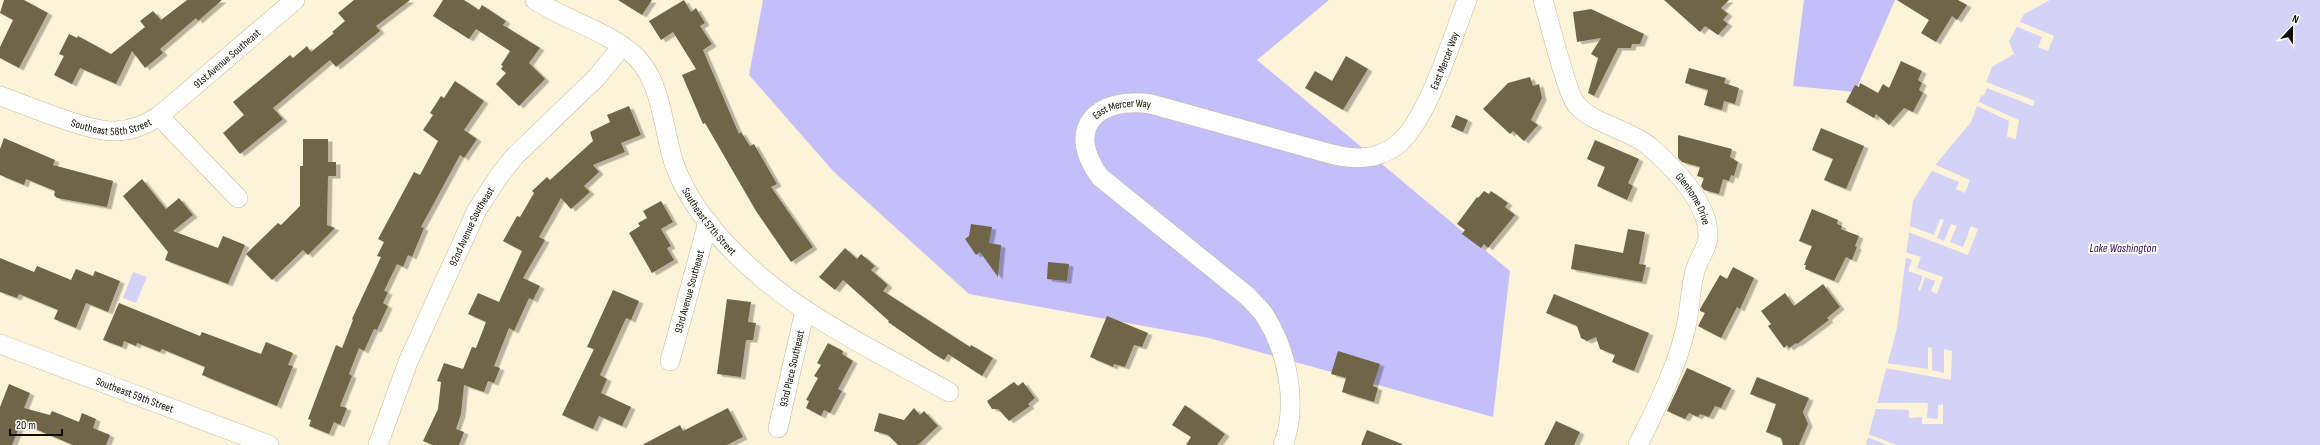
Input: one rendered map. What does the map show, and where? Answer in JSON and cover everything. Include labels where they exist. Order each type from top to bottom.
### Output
[{"type":"street","name":"91st Avenue Southeast","points":[[159,116],[295,0]]},
{"type":"street","name":"Southeast 57th Street","points":[[535,0],[622,46],[638,59],[650,80],[662,110],[673,161],[684,185],[708,222],[738,257],[783,296],[949,392]]},
{"type":"street","name":"East Mercer Way","points":[[1283,445],[1288,434],[1290,410],[1288,380],[1283,355],[1263,313],[1246,295],[1100,177],[1090,163],[1085,150],[1085,136],[1090,122],[1107,108],[1120,103],[1134,101],[1151,104],[1351,159],[1366,158],[1398,145],[1413,127],[1429,97],[1467,0]]},
{"type":"street","name":"Glenhome Drive","points":[[1543,0],[1575,103],[1592,117],[1630,134],[1648,145],[1693,194],[1705,217],[1709,235],[1695,268],[1690,288],[1686,326],[1681,347],[1638,445]]},
{"type":"street","name":"92nd Avenue Southeast","points":[[378,445],[408,362],[477,210],[499,176],[514,157],[597,77],[622,46]]},
{"type":"street","name":"Southeast 58th Street","points":[[0,96],[83,125],[114,132],[142,127],[159,116],[238,198]]},
{"type":"street","name":"93rd Avenue Southeast","points":[[670,361],[708,222]]},
{"type":"street","name":"93rd Place Southeast","points":[[778,428],[805,310]]},
{"type":"street","name":"Southeast 59th Street","points":[[0,344],[269,445]]},
{"type":"shaded area","points":[[763,0],[1329,0],[1257,60],[1510,271],[1493,417],[1209,338],[969,294],[833,171],[749,75]]},
{"type":"shaded area","points":[[1804,0],[1895,0],[1855,92],[1793,86]]},
{"type":"water","name":"Lake Washington","points":[[2050,0],[2320,0],[2320,445],[1866,445],[1897,328],[1913,201],[1937,163],[1971,122],[1992,67],[2014,54],[2009,41],[2024,14]]},
{"type":"water","points":[[133,272],[147,277],[136,303],[123,298]]},
{"type":"pier","points":[[2018,21],[2054,36],[2048,51],[2038,47],[2042,37],[2015,26]]},
{"type":"pier","points":[[1984,81],[2035,101],[2033,106],[1987,88],[1984,96],[1980,94]]},
{"type":"pier","points":[[1979,102],[2019,120],[2016,139],[2007,137],[2009,121],[1977,106]]},
{"type":"pier","points":[[1934,164],[1970,180],[1965,193],[1956,189],[1959,182],[1930,170]]},
{"type":"pier","points":[[1940,219],[1944,220],[1937,238],[1944,241],[1951,224],[1957,226],[1950,242],[1963,247],[1971,226],[1978,229],[1968,255],[1908,232],[1910,226],[1934,235]]},
{"type":"pier","points":[[1905,252],[1921,257],[1917,268],[1943,277],[1937,294],[1931,291],[1935,281],[1925,277],[1920,291],[1918,290],[1923,276],[1908,271],[1912,260],[1904,257]]},
{"type":"pier","points":[[1928,347],[1932,348],[1932,370],[1944,373],[1944,349],[1952,351],[1951,380],[1885,368],[1886,363],[1928,369]]},
{"type":"pier","points":[[1876,403],[1928,403],[1927,418],[1938,419],[1938,405],[1943,404],[1943,424],[1922,424],[1922,417],[1909,418],[1909,410],[1875,409]]},
{"type":"pier","points":[[1868,434],[1897,445],[1887,445],[1867,437]]},
{"type":"building","points":[[4,0],[24,0],[48,13],[19,68],[0,58],[0,47],[13,20],[0,13]]},
{"type":"building","points":[[187,0],[222,0],[198,21],[196,18],[160,49],[163,53],[145,68],[132,51],[116,84],[80,68],[72,84],[54,75],[64,56],[59,54],[69,34],[77,38],[78,36],[111,54],[145,27],[140,21],[153,11],[161,20]]},
{"type":"building","points":[[354,0],[410,0],[376,26],[380,31],[336,67],[330,60],[273,108],[283,119],[240,154],[223,133],[244,115],[233,102],[290,55],[293,58],[307,46],[311,52],[334,33],[332,32],[345,21],[338,13]]},
{"type":"building","points":[[443,0],[464,0],[479,10],[482,5],[506,21],[503,25],[540,48],[529,63],[545,79],[519,106],[496,84],[506,73],[501,69],[503,66],[501,65],[510,51],[476,29],[469,39],[433,16]]},
{"type":"building","points":[[618,0],[652,0],[642,15]]},
{"type":"building","points":[[684,0],[691,12],[696,8],[705,23],[700,26],[712,44],[703,50],[739,134],[741,132],[750,146],[754,144],[777,184],[771,187],[813,247],[791,262],[756,211],[705,123],[703,124],[682,75],[696,69],[673,32],[661,40],[649,21]]},
{"type":"building","points":[[1664,0],[1729,0],[1721,8],[1728,14],[1723,20],[1728,24],[1718,35],[1705,26],[1700,32]]},
{"type":"building","points":[[1897,0],[1958,0],[1967,5],[1957,20],[1952,16],[1936,42],[1921,33],[1929,20]]},
{"type":"building","points":[[1591,9],[1644,34],[1640,44],[1632,44],[1631,48],[1618,48],[1594,96],[1588,93],[1598,58],[1591,54],[1601,38],[1577,42],[1573,12]]},
{"type":"building","points":[[1346,56],[1368,69],[1343,110],[1305,88],[1315,71],[1332,81]]},
{"type":"building","points":[[1901,61],[1922,71],[1918,80],[1922,83],[1919,90],[1923,93],[1913,112],[1904,108],[1889,125],[1876,114],[1874,118],[1846,102],[1855,85],[1859,87],[1860,83],[1878,93],[1883,84],[1889,88]]},
{"type":"building","points":[[1689,68],[1726,78],[1724,83],[1739,88],[1735,104],[1724,101],[1722,110],[1704,105],[1708,90],[1685,83]]},
{"type":"building","points":[[1530,77],[1533,86],[1539,84],[1542,98],[1531,120],[1538,125],[1524,141],[1513,131],[1510,134],[1483,109],[1508,83]]},
{"type":"building","points":[[455,81],[484,101],[464,130],[477,139],[464,158],[460,155],[421,227],[424,228],[412,257],[408,255],[403,267],[397,264],[384,291],[388,292],[383,303],[388,306],[377,330],[374,329],[364,351],[359,348],[349,374],[352,376],[340,406],[347,408],[340,425],[334,422],[329,434],[309,426],[311,420],[308,419],[336,345],[342,348],[353,320],[352,319],[381,257],[377,256],[384,242],[378,239],[414,172],[420,175],[438,141],[423,130],[433,115],[430,113],[441,96],[444,98]]},
{"type":"building","points":[[629,106],[641,135],[621,143],[625,152],[593,165],[599,172],[584,186],[590,192],[571,209],[561,198],[539,237],[545,240],[523,278],[540,286],[533,300],[529,298],[514,331],[509,328],[494,366],[500,368],[494,383],[488,381],[484,392],[464,385],[461,414],[456,429],[464,432],[459,445],[433,445],[423,441],[438,409],[441,382],[437,381],[444,363],[463,369],[472,347],[476,348],[486,322],[468,314],[478,293],[499,302],[522,251],[503,241],[517,216],[520,217],[534,193],[532,191],[547,177],[550,180],[593,141],[590,132],[610,122],[607,115]]},
{"type":"building","points":[[1456,115],[1468,120],[1463,132],[1451,127]]},
{"type":"building","points":[[1821,128],[1864,146],[1846,189],[1824,180],[1833,159],[1812,150]]},
{"type":"building","points":[[1678,135],[1732,149],[1730,157],[1738,162],[1734,176],[1731,175],[1729,181],[1723,179],[1719,194],[1704,190],[1701,186],[1704,178],[1697,176],[1700,167],[1682,162],[1678,158]]},
{"type":"building","points":[[4,138],[55,160],[53,165],[113,181],[107,207],[57,198],[54,195],[55,191],[26,179],[24,185],[0,175],[0,149]]},
{"type":"building","points":[[303,139],[328,139],[328,162],[336,162],[336,176],[328,176],[327,225],[335,228],[308,255],[303,250],[272,280],[246,254],[278,223],[281,225],[300,206],[300,166],[303,166]]},
{"type":"building","points":[[1595,140],[1639,159],[1628,183],[1633,186],[1627,200],[1597,186],[1605,167],[1587,159]]},
{"type":"building","points":[[142,179],[166,209],[179,198],[193,215],[173,231],[218,248],[223,236],[245,245],[228,284],[165,260],[168,252],[123,196]]},
{"type":"building","points":[[1484,191],[1489,194],[1491,191],[1508,203],[1505,207],[1515,215],[1488,248],[1484,244],[1481,248],[1462,234],[1465,230],[1457,224],[1477,197],[1478,198]]},
{"type":"building","points":[[661,201],[673,222],[661,229],[671,246],[667,248],[674,260],[652,273],[629,233],[640,226],[638,223],[647,218],[643,211]]},
{"type":"building","points":[[1812,209],[1838,220],[1837,224],[1842,226],[1841,229],[1859,236],[1852,260],[1846,257],[1834,281],[1805,269],[1806,265],[1804,265],[1812,246],[1799,241]]},
{"type":"building","points":[[971,224],[992,227],[989,243],[1001,245],[998,277],[980,252],[976,255],[965,239],[969,236]]},
{"type":"building","points":[[1628,229],[1645,232],[1639,264],[1646,265],[1642,282],[1571,269],[1575,244],[1623,253]]},
{"type":"building","points":[[845,248],[857,259],[861,254],[875,266],[871,270],[888,285],[883,291],[970,347],[971,345],[993,358],[982,376],[948,354],[944,360],[934,354],[888,322],[889,321],[843,280],[835,290],[819,277]]},
{"type":"building","points":[[0,258],[34,272],[37,266],[71,280],[76,269],[93,276],[95,271],[120,281],[108,312],[86,303],[76,328],[54,319],[58,310],[19,294],[17,298],[0,292]]},
{"type":"building","points":[[1048,262],[1069,264],[1067,281],[1047,279]]},
{"type":"building","points":[[1733,267],[1754,278],[1740,309],[1737,307],[1721,338],[1698,326],[1705,313],[1700,311],[1700,309],[1720,275],[1727,279]]},
{"type":"building","points":[[1823,284],[1840,307],[1827,318],[1829,320],[1797,344],[1796,343],[1789,348],[1787,345],[1784,348],[1768,326],[1771,324],[1761,311],[1785,293],[1794,306]]},
{"type":"building","points":[[613,290],[639,301],[631,320],[626,318],[600,375],[607,379],[601,393],[631,407],[622,426],[599,416],[593,429],[562,415],[594,349],[587,347]]},
{"type":"building","points":[[1554,294],[1649,333],[1634,371],[1612,362],[1615,355],[1600,349],[1596,337],[1587,341],[1581,338],[1577,326],[1546,313]]},
{"type":"building","points":[[727,299],[751,302],[748,322],[756,323],[753,340],[746,340],[741,377],[717,374]]},
{"type":"building","points":[[119,303],[200,336],[202,332],[261,354],[266,342],[293,353],[288,365],[293,366],[277,406],[202,375],[205,367],[162,349],[160,352],[137,343],[136,346],[124,341],[122,347],[103,340]]},
{"type":"building","points":[[1107,316],[1148,333],[1142,347],[1134,345],[1125,367],[1114,364],[1113,367],[1090,357]]},
{"type":"building","points":[[828,343],[843,351],[842,354],[853,361],[838,389],[842,391],[830,413],[824,410],[821,416],[806,408],[809,401],[806,400],[818,378],[814,376],[821,365],[817,363]]},
{"type":"building","points":[[1338,351],[1380,364],[1373,386],[1378,388],[1374,402],[1342,392],[1346,378],[1331,374]]},
{"type":"building","points":[[1687,368],[1731,388],[1721,408],[1715,406],[1709,417],[1700,414],[1698,417],[1689,413],[1685,419],[1667,411]]},
{"type":"building","points":[[1757,377],[1809,398],[1803,412],[1808,424],[1799,445],[1783,445],[1781,438],[1766,432],[1776,404],[1750,394]]},
{"type":"building","points":[[1014,382],[1018,386],[1023,382],[1035,398],[1028,404],[1030,406],[1009,421],[998,409],[992,409],[987,401]]},
{"type":"building","points":[[9,384],[30,393],[24,408],[50,415],[52,411],[79,422],[82,413],[96,419],[93,428],[110,435],[106,445],[73,445],[21,423],[12,445],[0,445],[0,407]]},
{"type":"building","points":[[1185,405],[1225,434],[1217,445],[1186,445],[1191,437],[1172,425]]},
{"type":"building","points":[[728,408],[743,437],[727,445],[642,445],[680,425],[683,431]]},
{"type":"building","points":[[914,408],[920,415],[924,411],[938,426],[918,445],[898,445],[888,435],[874,431],[879,413],[904,420]]},
{"type":"building","points":[[1556,421],[1580,432],[1574,445],[1544,445]]},
{"type":"building","points":[[1367,430],[1402,444],[1402,445],[1361,445]]}]
